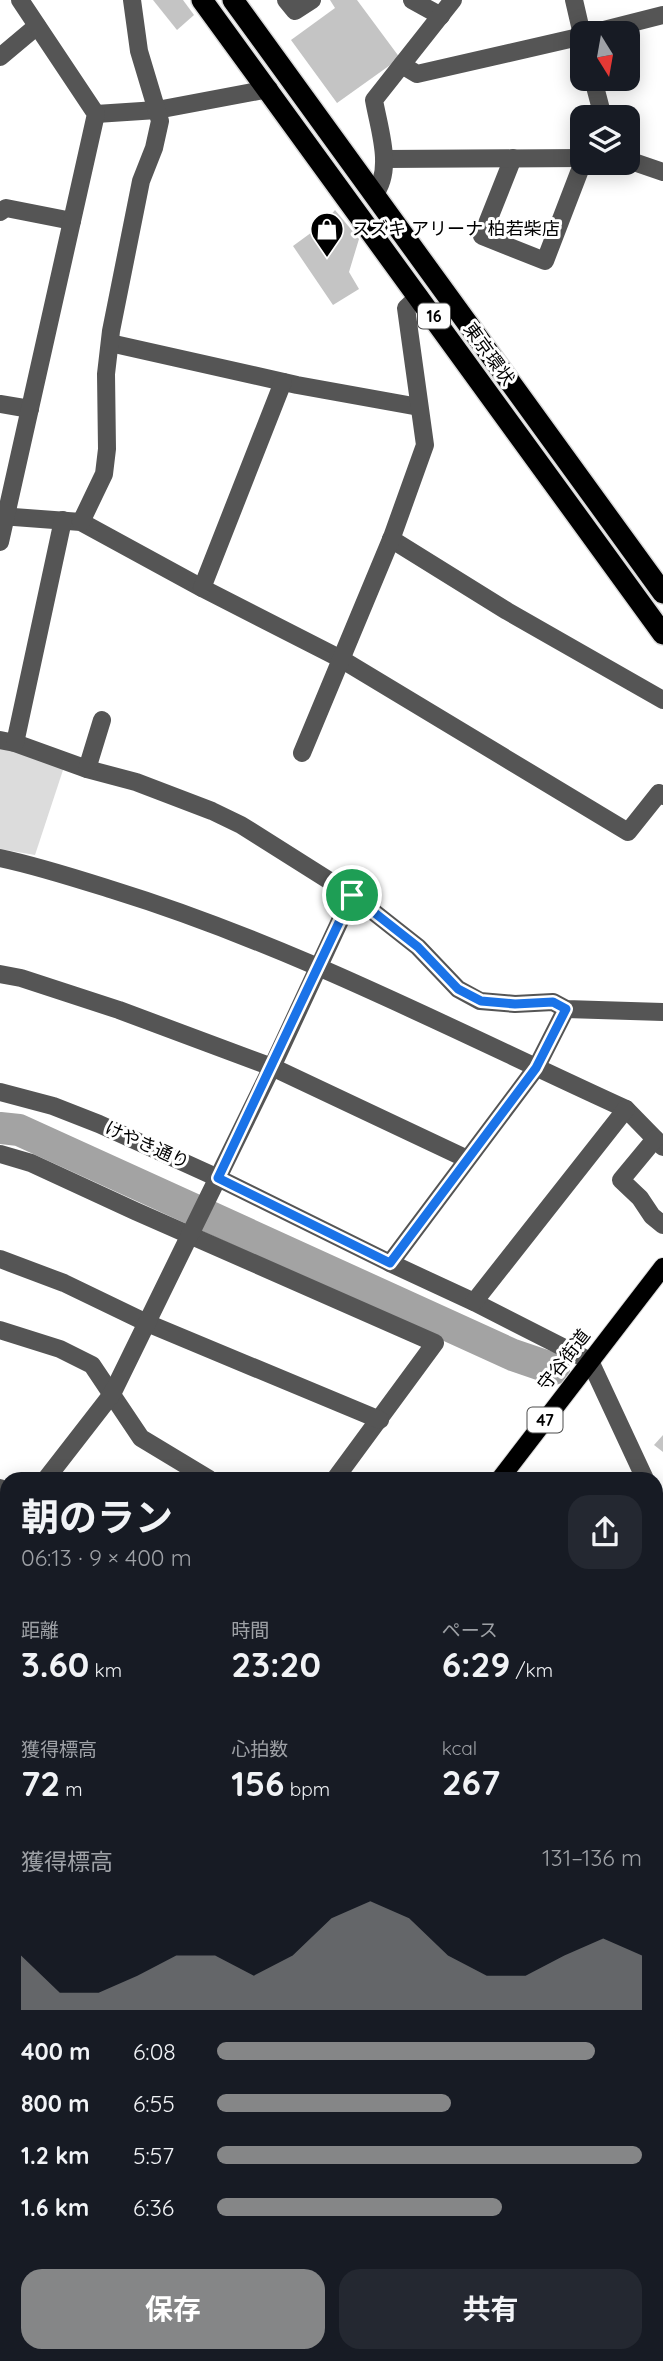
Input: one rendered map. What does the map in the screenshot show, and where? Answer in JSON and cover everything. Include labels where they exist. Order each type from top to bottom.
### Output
[{"type":"highway","name":"東京環状","points":[[202,0],[663,634]]},
{"type":"highway","name":"東京環状","points":[[233,0],[663,593]]},
{"type":"main road","name":"守谷街道","points":[[505,1472],[663,1267]]},
{"type":"street","points":[[0,542],[3,517],[30,410],[96,114],[20,0]]},
{"type":"street","points":[[132,0],[139,51],[160,121],[154,148],[141,181],[110,343],[106,373],[107,449],[104,474],[72,521],[8,741],[87,769],[136,782],[241,825],[352,895],[418,947],[458,989],[481,1001],[515,1004],[553,1002],[566,1009],[663,1012]]},
{"type":"street","points":[[286,0],[295,11],[312,0]]},
{"type":"street","points":[[412,0],[441,16]]},
{"type":"street","points":[[374,195],[382,186],[384,159],[374,100],[453,0]]},
{"type":"street","points":[[573,0],[578,21]]},
{"type":"street","points":[[639,21],[663,15]]},
{"type":"street","points":[[0,57],[37,26]]},
{"type":"street","points":[[402,65],[416,74],[570,40]]},
{"type":"street","points":[[96,114],[157,110],[269,89]]},
{"type":"street","points":[[513,158],[482,236],[545,261],[577,175]]},
{"type":"street","points":[[384,159],[570,160]]},
{"type":"street","points":[[640,164],[663,172]]},
{"type":"street","points":[[0,212],[6,208],[72,221]]},
{"type":"street","points":[[302,753],[391,539],[425,445],[406,308],[419,296]]},
{"type":"street","points":[[110,343],[283,382],[419,407]]},
{"type":"street","points":[[202,588],[283,382]]},
{"type":"street","points":[[0,404],[30,410]]},
{"type":"street","points":[[3,517],[72,521],[341,659],[628,832],[662,793]]},
{"type":"street","points":[[391,539],[507,611],[663,700]]},
{"type":"street","points":[[87,769],[102,720]]},
{"type":"street","points":[[0,858],[29,864],[181,911],[319,967],[626,1109],[659,1143],[621,1180],[663,1225]]},
{"type":"street","points":[[57,1472],[112,1394],[272,1067],[352,895]]},
{"type":"street","points":[[0,974],[21,978],[119,1010],[272,1067],[467,1159]]},
{"type":"street","points":[[390,1263],[536,1068],[566,1009]]},
{"type":"street","name":"けやき通り","points":[[0,1092],[53,1106],[99,1124],[218,1178],[590,1361]]},
{"type":"street","points":[[474,1302],[626,1109]]},
{"type":"street","points":[[0,1154],[32,1163],[435,1343],[340,1472]]},
{"type":"street","points":[[0,1259],[64,1283],[147,1323],[380,1420]]},
{"type":"street","points":[[0,1330],[60,1349],[92,1365],[141,1438],[195,1472]]},
{"type":"street","points":[[590,1361],[642,1472]]},
{"type":"shaded area","points":[[0,746],[64,767],[35,855],[0,849]]},
{"type":"building","points":[[153,0],[183,0],[194,15],[177,30]]},
{"type":"building","points":[[330,0],[357,0],[400,58],[337,103],[291,40],[335,8]]},
{"type":"building","name":"スズキ アリーナ 柏若柴店","points":[[335,210],[359,239],[349,272],[359,289],[333,305],[293,246],[323,224]]},
{"type":"building","points":[[663,1435],[663,1452],[654,1445]]},
{"type":"waterway","points":[[0,1128],[19,1130],[513,1355],[554,1369]]},
{"type":"place","name":"スズキ アリーナ 柏若柴店","points":[[327,259]]},
{"type":"route","points":[[352,895],[418,947],[458,989],[481,1001],[515,1004],[553,1002],[566,1009],[536,1068],[390,1263],[218,1178],[352,895]]}]
